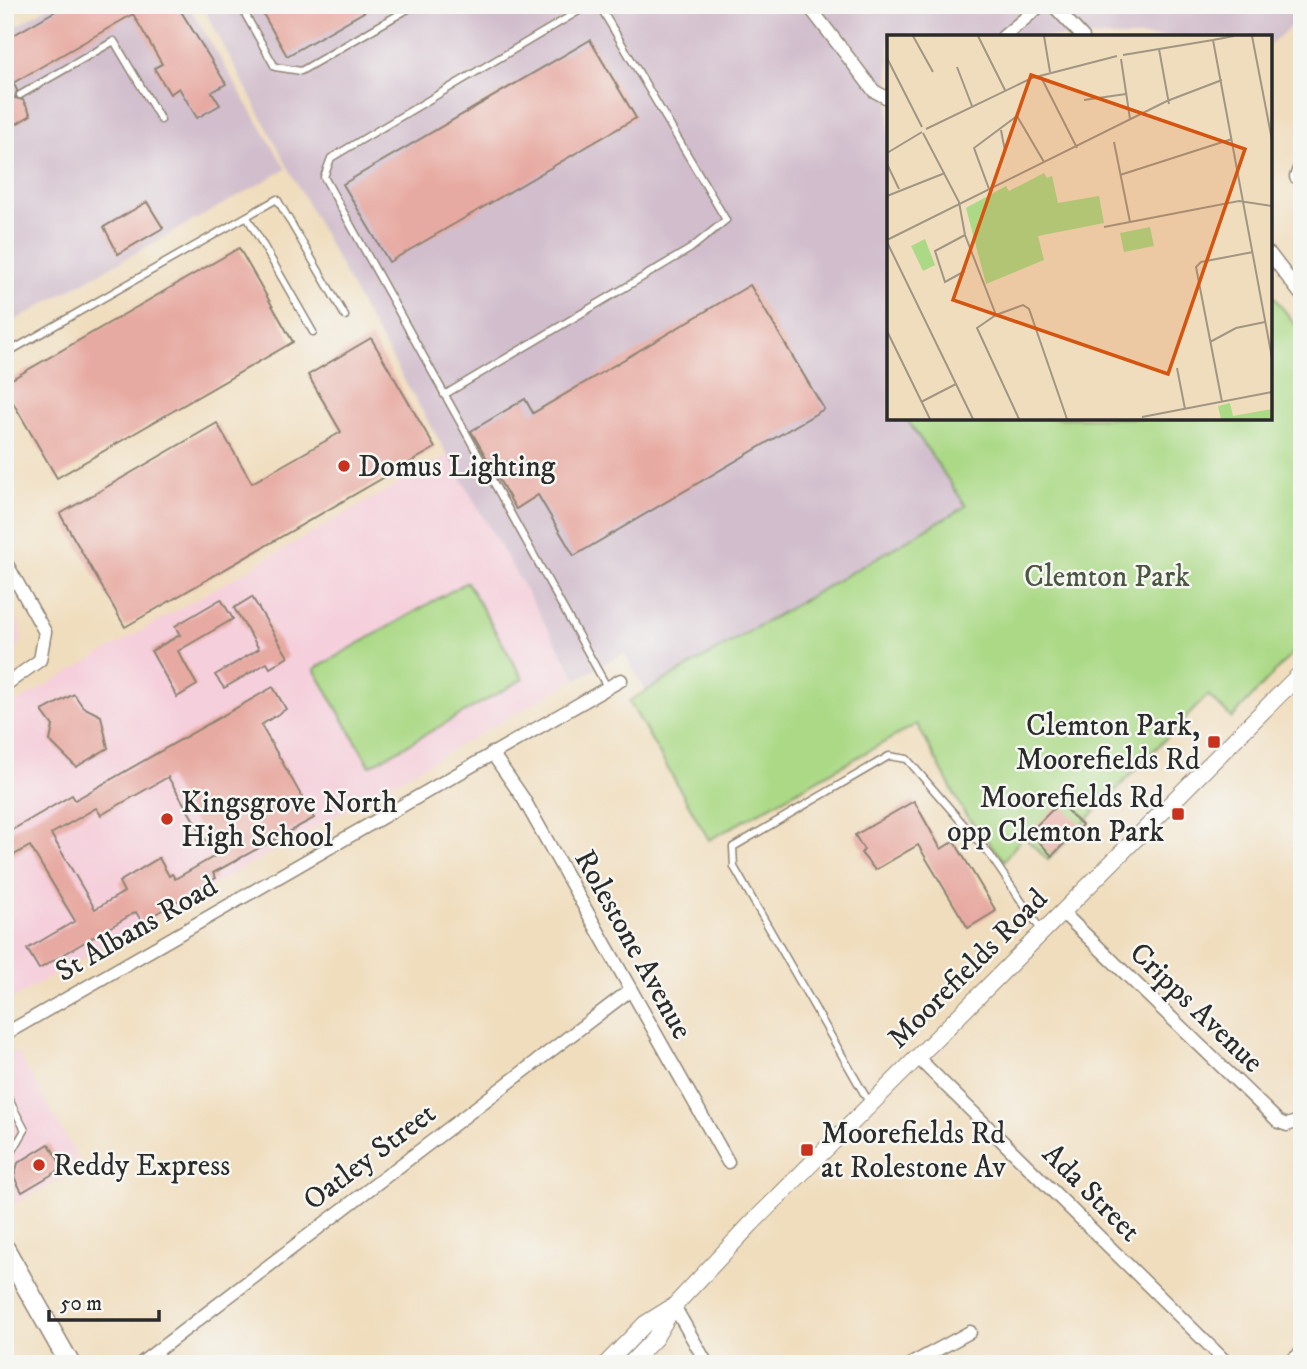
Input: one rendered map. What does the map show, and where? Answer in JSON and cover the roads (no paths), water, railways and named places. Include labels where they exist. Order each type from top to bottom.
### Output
[{"type":"main road","name":"Moorefields Road","points":[[630,1364],[655,1338],[674,1306],[765,1209],[1302,673]]},
{"type":"main road","points":[[5,1249],[71,1364]]},
{"type":"main road","name":"Moorefields Road","points":[[606,1364],[645,1324],[674,1306]]},
{"type":"street","points":[[808,5],[874,91],[887,98]]},
{"type":"street","points":[[1005,35],[1041,5]]},
{"type":"street","points":[[1053,5],[1081,35]]},
{"type":"street","points":[[1296,177],[1302,161]]},
{"type":"street","points":[[1272,257],[1302,296]]},
{"type":"street","points":[[5,561],[45,632],[40,660],[5,685]]},
{"type":"street","name":"St Albans Road","points":[[5,1034],[621,680]]},
{"type":"street","name":"Rolestone Avenue","points":[[492,753],[523,798],[629,991],[728,1162]]},
{"type":"street","name":"Cripps Avenue","points":[[1062,912],[1279,1122],[1287,1125],[1302,1120]]},
{"type":"street","name":"Oatley Street","points":[[141,1364],[629,991]]},
{"type":"street","name":"Ada Street","points":[[918,1058],[1228,1364]]},
{"type":"street","points":[[674,1306],[707,1364]]},
{"type":"street","points":[[911,1364],[970,1332]]},
{"type":"street","points":[[1288,1364],[1302,1352]]},
{"type":"lane","points":[[5,12],[16,5]]},
{"type":"lane","points":[[240,5],[275,66],[301,71],[415,5]]},
{"type":"lane","points":[[589,5],[331,158],[324,177],[607,688]]},
{"type":"lane","points":[[444,395],[690,249],[726,220],[599,5]]},
{"type":"lane","points":[[20,95],[114,41],[161,120]]},
{"type":"lane","points":[[5,354],[277,199],[345,316]]},
{"type":"lane","points":[[247,217],[313,331]]},
{"type":"lane","points":[[871,1106],[734,867],[733,847],[889,755],[907,759],[990,855],[1042,931]]},
{"type":"lane","points":[[5,1092],[25,1130],[5,1164]]},
{"type":"place","name":"Domus Lighting","points":[[344,466]]},
{"type":"place","name":"Clemton Park, Moorefields Rd","points":[[1214,742]]},
{"type":"place","name":"Moorefields Rd opp Clemton Park","points":[[1178,814]]},
{"type":"place","name":"Kingsgrove North High School","points":[[167,819]]},
{"type":"place","name":"Moorefields Rd at Rolestone Av","points":[[807,1150]]},
{"type":"place","name":"Reddy Express","points":[[39,1165]]},
{"type":"park label","name":"Clemton Park","points":[[1107,576]]}]
